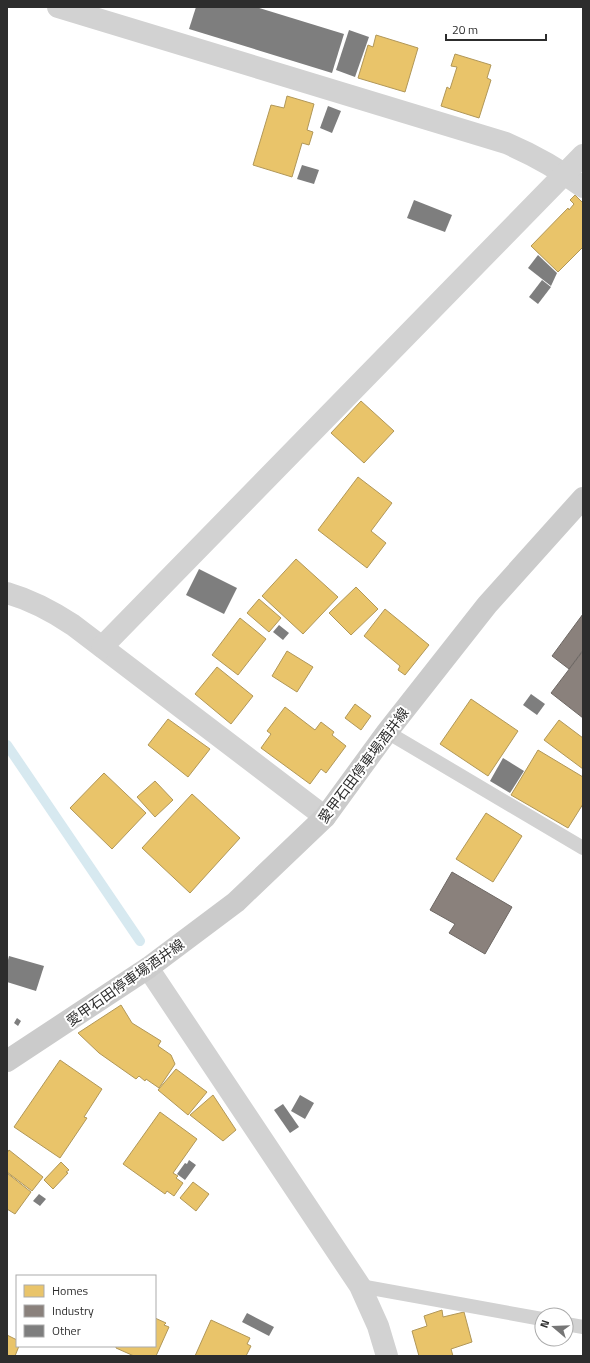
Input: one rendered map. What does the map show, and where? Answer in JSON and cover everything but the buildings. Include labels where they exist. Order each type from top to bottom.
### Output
[{"type":"main road","name":"愛甲石田停車場酒井線","points":[[7,1061],[148,968],[236,902],[325,817],[388,732],[487,605],[583,498]]},
{"type":"street","points":[[58,7],[506,144],[533,155],[583,187]]},
{"type":"street","points":[[102,646],[583,155]]},
{"type":"street","points":[[7,593],[49,609],[102,646],[325,817]]},
{"type":"street","points":[[148,968],[360,1286],[378,1326],[387,1356]]},
{"type":"lane","points":[[388,732],[583,848]]},
{"type":"lane","points":[[360,1286],[534,1318]]},
{"type":"waterway","points":[[7,745],[140,941]]}]
